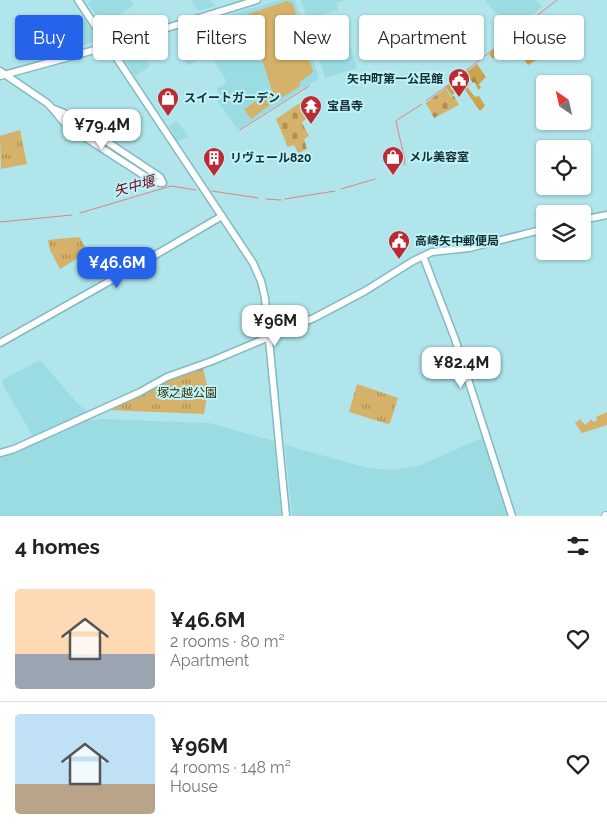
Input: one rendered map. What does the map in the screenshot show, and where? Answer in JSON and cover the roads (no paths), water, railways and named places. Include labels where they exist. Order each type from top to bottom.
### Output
[{"type":"street","points":[[78,0],[93,22]]},
{"type":"street","points":[[168,28],[258,0]]},
{"type":"street","points":[[2,74],[93,50]]},
{"type":"street","points":[[119,60],[254,263],[261,281],[269,338],[286,516]]},
{"type":"street","points":[[2,74],[160,177],[163,183],[154,182],[69,127],[62,122],[54,109]]},
{"type":"street","points":[[591,218],[607,214]]},
{"type":"street","points":[[0,343],[222,216]]},
{"type":"street","points":[[0,453],[14,449],[140,392],[167,377],[269,338],[318,316],[432,252],[469,248],[536,231]]},
{"type":"street","points":[[423,256],[458,347],[512,516]]},
{"type":"waterway","name":"矢中堰","points":[[455,79],[557,0]]},
{"type":"waterway","name":"矢中堰","points":[[426,101],[454,81]]},
{"type":"waterway","points":[[240,130],[309,86]]},
{"type":"waterway","name":"矢中堰","points":[[404,165],[405,160],[396,122],[422,104]]},
{"type":"waterway","name":"矢中堰","points":[[341,189],[375,179]]},
{"type":"waterway","name":"矢中堰","points":[[80,213],[171,186],[196,190]]},
{"type":"waterway","name":"矢中堰","points":[[212,191],[258,198]]},
{"type":"waterway","name":"矢中堰","points":[[285,199],[335,191]]},
{"type":"waterway","name":"矢中堰","points":[[266,199],[281,200]]},
{"type":"waterway","name":"矢中堰","points":[[0,222],[72,215]]},
{"type":"place","name":"矢中町第一公民館","points":[[459,98]]},
{"type":"place","name":"スイートガーデン","points":[[168,117]]},
{"type":"place","name":"宝昌寺","points":[[311,125]]},
{"type":"place","name":"メル美容室","points":[[393,176]]},
{"type":"place","name":"リヴェール820","points":[[214,177]]},
{"type":"place","name":"高崎矢中郵便局","points":[[399,260]]},
{"type":"park label","name":"塚之越公園","points":[[187,393]]}]
